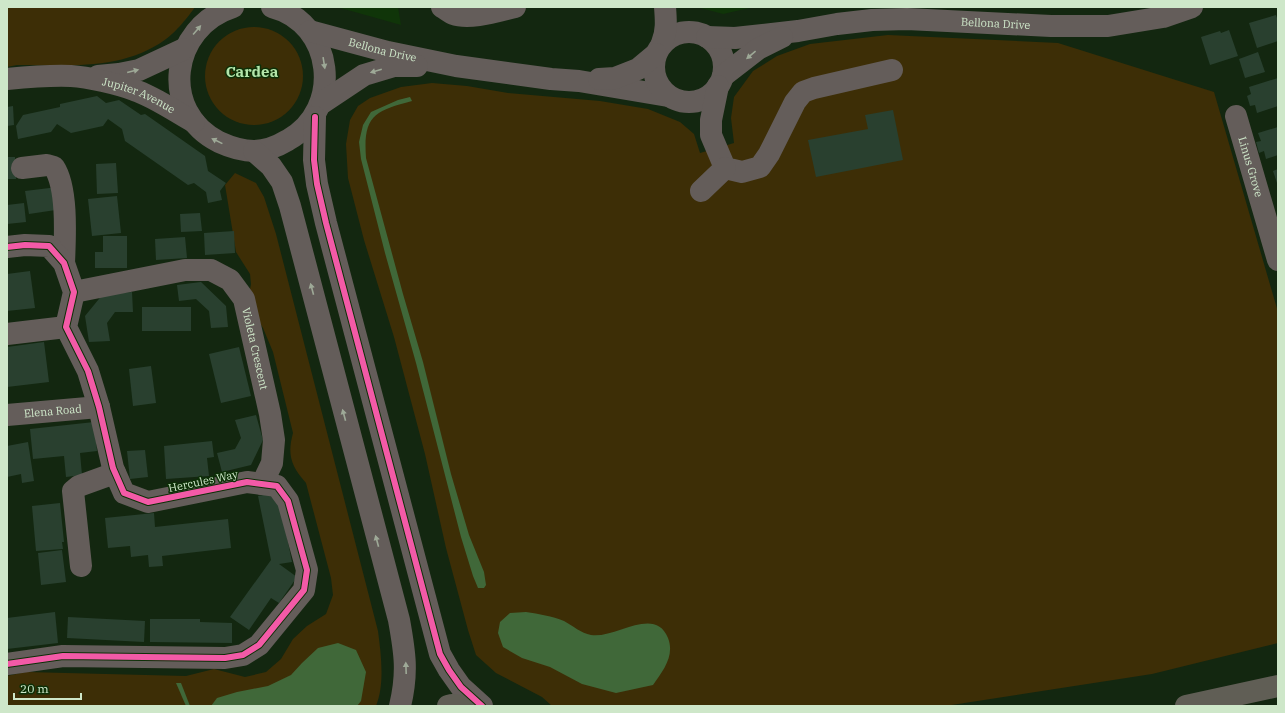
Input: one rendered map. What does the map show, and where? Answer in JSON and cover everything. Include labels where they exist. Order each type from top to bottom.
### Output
[{"type":"main road","points":[[1186,706],[1278,686]]},
{"type":"main road","points":[[448,706],[463,706]]},
{"type":"street","points":[[233,7],[214,11],[196,30],[184,49],[180,68],[180,87],[184,105],[194,122],[211,138],[232,148],[254,151],[271,166],[282,182],[399,620],[405,652],[406,676],[400,706]]},
{"type":"street","points":[[276,7],[295,18],[310,31],[322,54],[326,78],[318,110],[314,160],[317,184],[326,222],[440,654],[461,687],[482,706]]},
{"type":"street","points":[[442,7],[453,14],[465,16],[485,14],[516,7]]},
{"type":"street","points":[[666,7],[666,35],[659,48],[653,65],[655,77],[660,88],[702,123],[711,135],[725,168]]},
{"type":"street","points":[[677,7],[684,20],[701,35],[716,44],[724,65],[711,120],[711,135]]},
{"type":"street","name":"Bellona Drive","points":[[579,81],[615,78],[638,68],[672,36],[684,32],[735,38],[798,31],[872,20],[907,19],[1010,25],[1108,26],[1163,17],[1192,7]]},
{"type":"street","name":"Bellona Drive","points":[[310,31],[388,52],[456,66],[551,79],[579,81],[690,102],[701,100],[711,94],[721,81],[758,49],[777,39],[798,31]]},
{"type":"street","name":"Jupiter Avenue","points":[[7,79],[46,76],[81,77],[119,74],[139,70],[184,49]]},
{"type":"street","name":"Bellona Drive","points":[[254,151],[278,146],[299,135],[318,110],[364,75],[394,66],[456,66]]},
{"type":"street","points":[[725,168],[742,172],[760,168],[769,154],[795,102],[802,92],[892,70]]},
{"type":"street","name":"Jupiter Avenue","points":[[81,77],[135,90],[194,122]]},
{"type":"street","name":"Linus Grove","points":[[1236,116],[1254,177],[1272,215],[1278,260]]},
{"type":"street","points":[[7,334],[66,327],[74,292],[64,263],[65,232],[62,184],[59,174],[54,167],[47,165],[22,168]]},
{"type":"street","points":[[701,191],[725,168]]},
{"type":"street","points":[[7,247],[25,245],[49,246],[64,263]]},
{"type":"street","name":"Violeta Crescent","points":[[74,292],[185,270],[211,270],[230,280],[244,299],[270,414],[274,440],[272,463],[262,484]]},
{"type":"street","name":"Hercules Way","points":[[7,664],[63,656],[225,658],[243,655],[259,645],[304,590],[307,570],[288,500],[277,486],[247,482],[148,502],[124,493],[113,468],[99,407],[88,371],[66,327]]},
{"type":"street","name":"Elena Road","points":[[7,415],[99,407]]},
{"type":"street","points":[[81,566],[73,491],[79,486],[115,473]]},
{"type":"shaded area","points":[[7,7],[195,7],[182,24],[170,36],[149,49],[132,57],[94,64],[17,65],[7,67]]},
{"type":"shaded area","points":[[337,7],[398,7],[401,25]]},
{"type":"shaded area","points":[[697,7],[754,7],[723,14]]},
{"type":"shaded area","points":[[254,27],[264,28],[281,35],[295,49],[302,66],[302,86],[295,103],[281,117],[264,124],[254,125],[244,124],[227,117],[213,103],[206,86],[205,76],[206,66],[213,49],[227,35],[244,28]]},
{"type":"shaded area","points":[[888,35],[1058,43],[1214,92],[1278,312],[1278,643],[1152,674],[945,706],[552,706],[542,697],[496,673],[476,655],[446,548],[425,454],[394,337],[364,240],[348,178],[346,144],[350,120],[358,106],[370,98],[401,87],[432,83],[467,86],[508,93],[600,101],[648,109],[680,122],[694,134],[700,153],[734,143],[731,118],[734,97],[753,71],[777,56],[810,44]]},
{"type":"shaded area","points":[[410,97],[412,101],[380,112],[369,124],[366,144],[366,158],[423,362],[451,474],[469,535],[484,572],[486,585],[484,588],[478,588],[461,537],[361,159],[359,142],[363,125],[371,112],[398,100]]},
{"type":"shaded area","points":[[235,173],[256,183],[264,197],[276,234],[378,631],[381,659],[381,688],[376,706],[7,706],[7,676],[26,672],[186,676],[214,669],[245,677],[266,672],[281,659],[293,639],[307,626],[326,614],[333,595],[331,578],[306,483],[297,471],[292,460],[290,448],[293,433],[273,352],[263,328],[252,310],[249,295],[251,284],[250,274],[236,252],[225,185]]},
{"type":"shaded area","points":[[526,612],[559,619],[580,631],[591,635],[611,633],[644,624],[654,624],[662,629],[668,638],[670,651],[667,663],[653,685],[616,693],[582,684],[550,667],[522,658],[503,647],[498,633],[500,622],[510,613]]},
{"type":"shaded area","points":[[338,643],[356,650],[366,672],[361,701],[357,706],[211,706],[217,698],[237,692],[268,686],[291,675],[318,648]]},
{"type":"shaded area","points":[[176,683],[181,683],[190,706],[186,706]]},
{"type":"building","points":[[1276,15],[1278,21],[1278,41],[1257,48],[1249,23]]},
{"type":"building","points":[[1229,30],[1238,56],[1210,65],[1201,37],[1220,31],[1221,33]]},
{"type":"building","points":[[1258,52],[1265,72],[1245,78],[1239,59]]},
{"type":"building","points":[[1278,78],[1278,106],[1257,113],[1255,105],[1250,106],[1247,96],[1251,94],[1249,87]]},
{"type":"building","points":[[97,96],[106,103],[119,100],[141,115],[145,114],[205,156],[208,171],[226,183],[220,191],[222,200],[208,203],[206,192],[194,183],[188,185],[125,141],[122,129],[108,119],[103,126],[71,133],[57,124],[51,132],[18,139],[16,126],[23,115],[60,107],[60,104]]},
{"type":"building","points":[[13,106],[14,125],[7,126],[7,107]]},
{"type":"building","points":[[893,110],[903,160],[816,177],[808,140],[868,129],[865,115]]},
{"type":"building","points":[[1278,127],[1278,155],[1266,159],[1264,151],[1259,153],[1256,142],[1261,141],[1258,133]]},
{"type":"building","points":[[7,157],[15,157],[16,179],[7,179]]},
{"type":"building","points":[[116,163],[118,193],[97,194],[96,164]]},
{"type":"building","points":[[1278,169],[1278,186],[1273,171]]},
{"type":"building","points":[[66,186],[69,208],[29,214],[25,191]]},
{"type":"building","points":[[117,196],[121,233],[92,236],[88,199]]},
{"type":"building","points":[[24,203],[26,222],[7,224],[7,205]]},
{"type":"building","points":[[200,213],[202,231],[181,232],[180,214]]},
{"type":"building","points":[[234,231],[235,253],[205,255],[204,233]]},
{"type":"building","points":[[103,236],[127,236],[127,268],[95,268],[95,252],[103,252]]},
{"type":"building","points":[[185,237],[187,258],[156,260],[155,239]]},
{"type":"building","points":[[30,271],[35,308],[7,311],[7,274]]},
{"type":"building","points":[[201,282],[226,306],[228,327],[211,328],[209,311],[196,299],[179,301],[177,285]]},
{"type":"building","points":[[132,292],[133,312],[115,312],[107,323],[110,341],[89,342],[85,316],[103,294]]},
{"type":"building","points":[[142,307],[191,307],[191,331],[142,331]]},
{"type":"building","points":[[44,342],[49,382],[7,387],[7,347]]},
{"type":"building","points":[[239,347],[251,396],[221,403],[209,354]]},
{"type":"building","points":[[151,366],[156,403],[133,406],[129,369]]},
{"type":"building","points":[[256,415],[263,440],[251,465],[222,472],[217,453],[235,449],[241,438],[235,420]]},
{"type":"building","points":[[94,422],[97,451],[80,453],[82,475],[66,477],[64,456],[33,459],[30,429]]},
{"type":"building","points":[[212,441],[214,457],[207,458],[209,476],[166,479],[164,446]]},
{"type":"building","points":[[28,442],[34,481],[22,483],[21,474],[7,477],[7,446]]},
{"type":"building","points":[[145,450],[148,477],[130,479],[127,451]]},
{"type":"building","points":[[278,492],[292,562],[279,564],[297,577],[279,603],[271,598],[249,630],[230,617],[271,560],[258,496]]},
{"type":"building","points":[[60,503],[64,542],[62,542],[63,549],[36,551],[32,506]]},
{"type":"building","points":[[154,513],[155,527],[228,519],[231,548],[162,556],[163,566],[149,567],[148,555],[131,557],[130,546],[108,548],[105,518]]},
{"type":"building","points":[[62,550],[66,582],[41,585],[38,553]]},
{"type":"building","points":[[55,612],[58,643],[7,649],[7,618]]},
{"type":"building","points":[[68,617],[145,621],[144,642],[67,638]]},
{"type":"building","points":[[150,619],[200,619],[200,622],[232,623],[232,643],[150,642]]},
{"type":"cycle path","points":[[315,117],[314,160],[317,184],[326,223],[440,654],[461,687],[482,706]]},
{"type":"cycle path","points":[[7,247],[25,245],[49,246],[64,263],[74,292],[66,327],[88,371],[99,407],[113,468],[124,493],[148,502],[247,482],[277,486],[288,501],[307,570],[304,590],[259,645],[243,655],[225,658],[63,656],[7,664]]},
{"type":"district","name":"Cardea","points":[[252,71]]}]
